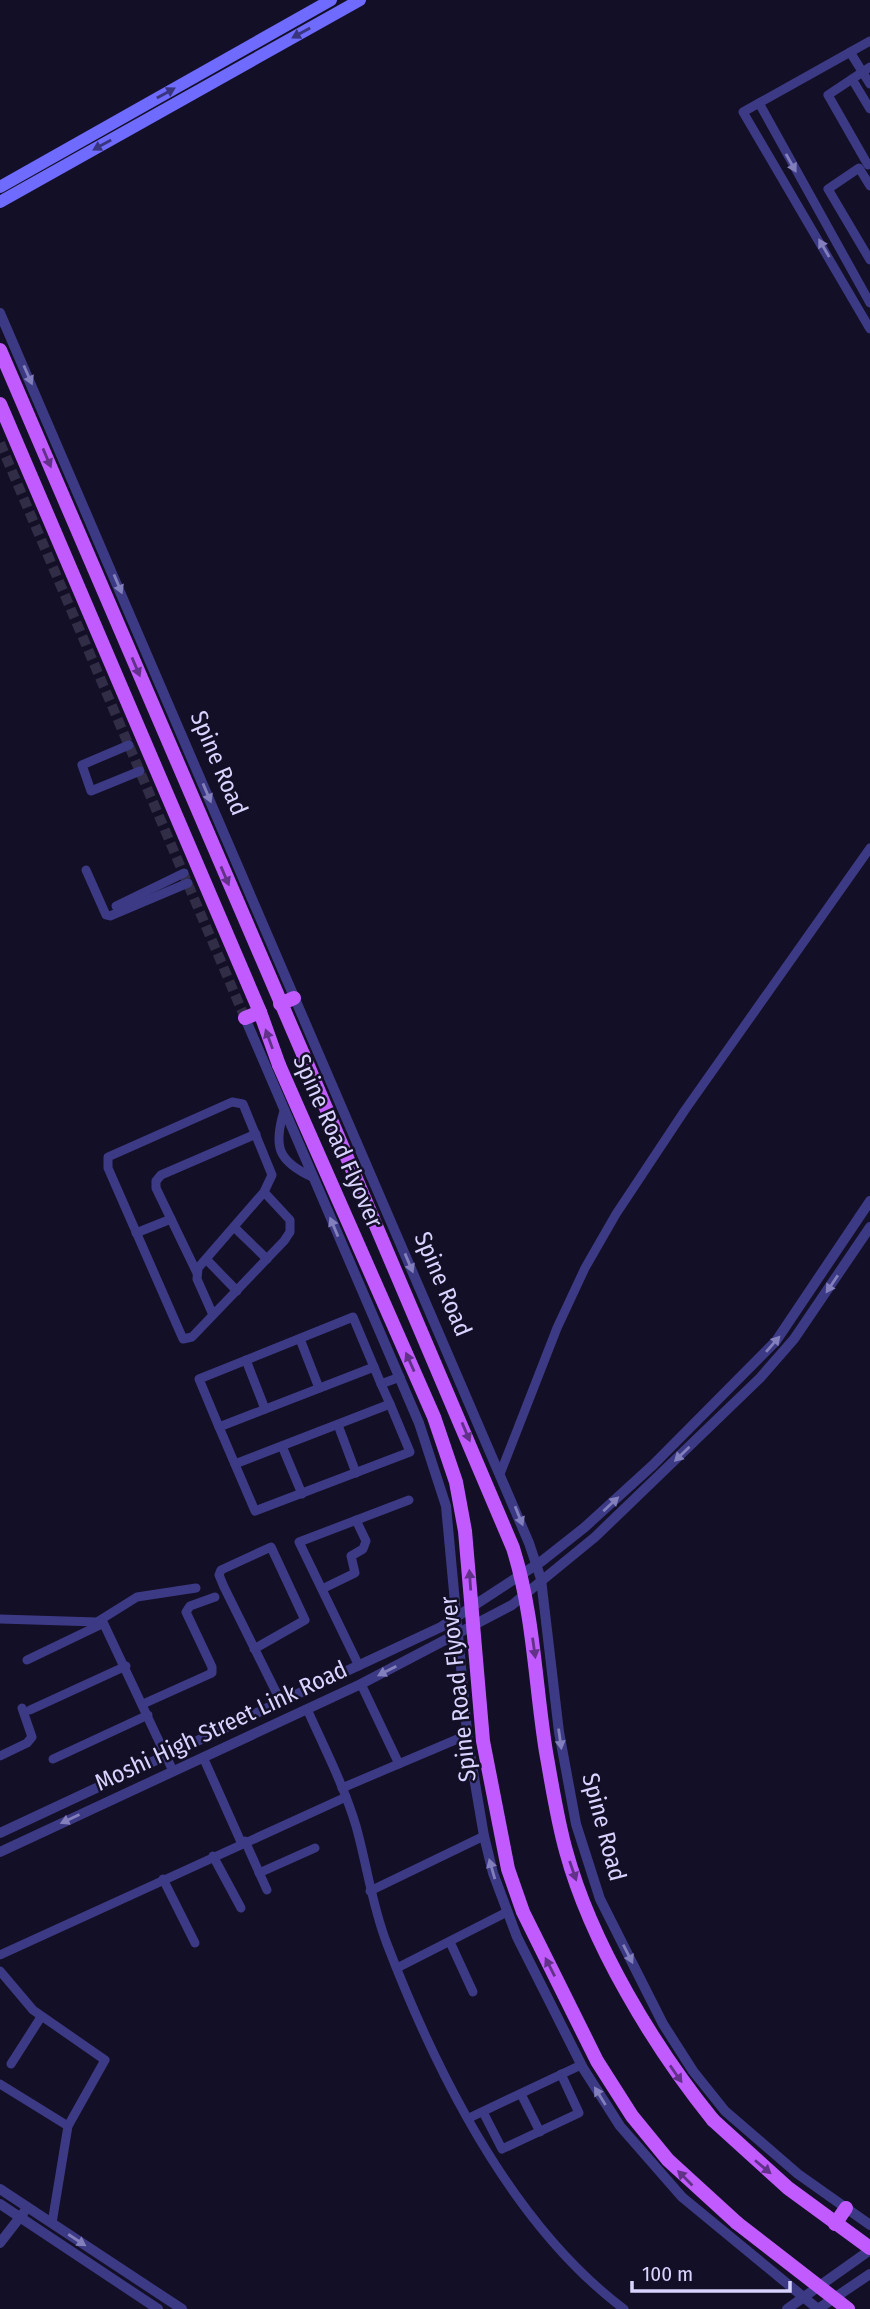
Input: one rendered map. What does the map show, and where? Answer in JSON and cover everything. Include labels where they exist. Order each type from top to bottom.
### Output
[{"type":"main road","points":[[0,187],[331,0]]},
{"type":"main road","points":[[0,202],[360,0]]},
{"type":"main road","name":"Spine Road","points":[[0,350],[280,1004]]},
{"type":"main road","points":[[0,404],[260,1012],[245,1018]]},
{"type":"main road","points":[[280,1004],[294,998]]},
{"type":"main road","name":"Spine Road Flyover","points":[[280,1004],[513,1548],[529,1614],[543,1733],[566,1853],[614,1965],[649,2032],[681,2081],[713,2120],[750,2155],[870,2249]]},
{"type":"main road","name":"Spine Road Flyover","points":[[260,1012],[279,1065],[434,1417],[456,1482],[466,1531],[483,1741],[508,1869],[523,1912],[592,2051],[621,2099],[668,2160],[737,2222],[819,2287]]},
{"type":"main road","points":[[835,2224],[846,2208]]},
{"type":"main road","points":[[819,2287],[848,2309]]},
{"type":"street","points":[[870,41],[743,112],[870,329]]},
{"type":"street","points":[[850,52],[866,69],[870,84]]},
{"type":"street","points":[[866,69],[828,95],[866,166],[870,186]]},
{"type":"street","points":[[852,79],[870,109]]},
{"type":"street","points":[[759,103],[870,303]]},
{"type":"street","points":[[839,274],[869,259],[828,189],[866,166]]},
{"type":"street","name":"Spine Road","points":[[0,313],[500,1474],[536,1564],[541,1581],[562,1751],[582,1848],[600,1899],[663,2024],[693,2071],[725,2110],[760,2142],[870,2225]]},
{"type":"street","points":[[129,745],[82,765],[91,791],[140,771]]},
{"type":"street","points":[[500,1474],[557,1328],[585,1268],[616,1214],[685,1110],[870,848]]},
{"type":"street","points":[[86,870],[106,915],[110,916],[188,883]]},
{"type":"street","points":[[116,906],[184,873]]},
{"type":"street","points":[[245,1018],[429,1447],[446,1506],[467,1735],[484,1836],[507,1912],[581,2065],[620,2126],[656,2171],[682,2197],[818,2309],[870,2274]]},
{"type":"street","points":[[197,1273],[264,1192],[272,1175],[243,1104],[238,1101],[108,1157],[107,1168],[183,1339],[192,1337],[284,1241],[291,1226],[290,1220],[264,1192]]},
{"type":"street","points":[[284,1111],[277,1135],[281,1152],[294,1168],[312,1177]]},
{"type":"street","points":[[214,1315],[156,1188],[156,1181],[161,1175],[256,1133]]},
{"type":"street","points":[[266,1158],[281,1152]]},
{"type":"street","name":"Moshi High Street Link Road","points":[[0,1833],[359,1666],[457,1616],[536,1564],[585,1527],[752,1367],[794,1316],[870,1201]]},
{"type":"street","points":[[136,1233],[171,1219]]},
{"type":"street","points":[[234,1227],[267,1259]]},
{"type":"street","name":"Moshi High Street Link Road","points":[[0,1852],[361,1684],[512,1605],[604,1529],[760,1378],[794,1339],[870,1227]]},
{"type":"street","points":[[206,1259],[237,1291]]},
{"type":"street","points":[[353,1317],[410,1452],[255,1511],[199,1379],[300,1339],[353,1317]]},
{"type":"street","points":[[300,1339],[319,1388]]},
{"type":"street","points":[[246,1360],[265,1409]]},
{"type":"street","points":[[219,1426],[374,1367]]},
{"type":"street","points":[[382,1384],[400,1377]]},
{"type":"street","points":[[235,1464],[390,1405]]},
{"type":"street","points":[[338,1424],[356,1473]]},
{"type":"street","points":[[282,1446],[302,1494]]},
{"type":"street","points":[[359,1666],[299,1547],[299,1542],[409,1500]]},
{"type":"street","points":[[322,1589],[355,1573],[351,1556],[366,1546],[356,1520]]},
{"type":"street","points":[[254,1649],[305,1620],[271,1548],[222,1570],[219,1575],[254,1649],[281,1702]]},
{"type":"street","points":[[27,1660],[103,1621],[137,1597],[197,1588]]},
{"type":"street","points":[[143,1704],[212,1673],[212,1667],[186,1612],[190,1606],[215,1597]]},
{"type":"street","points":[[0,1619],[103,1621]]},
{"type":"street","points":[[103,1621],[173,1771]]},
{"type":"street","points":[[0,1756],[27,1743],[32,1737],[26,1709],[126,1666]]},
{"type":"street","points":[[361,1684],[399,1764]]},
{"type":"street","points":[[307,1709],[344,1792],[370,1891],[397,1968],[447,2078],[501,2171],[551,2239],[576,2268],[624,2309]]},
{"type":"street","points":[[53,1759],[148,1715]]},
{"type":"street","points":[[0,1955],[213,1856],[399,1764],[467,1735]]},
{"type":"street","points":[[203,1758],[267,1890]]},
{"type":"street","points":[[370,1891],[484,1836]]},
{"type":"street","points":[[259,1874],[315,1848]]},
{"type":"street","points":[[213,1856],[241,1908]]},
{"type":"street","points":[[163,1879],[195,1943]]},
{"type":"street","points":[[397,1968],[507,1912]]},
{"type":"street","points":[[450,1942],[473,1992]]},
{"type":"street","points":[[0,1971],[41,2017],[105,2060],[68,2126],[52,2223]]},
{"type":"street","points":[[11,2064],[41,2017]]},
{"type":"street","points":[[469,2119],[581,2065]]},
{"type":"street","points":[[483,2112],[502,2149],[579,2113],[561,2074]]},
{"type":"street","points":[[0,2084],[68,2126]]},
{"type":"street","points":[[521,2094],[540,2132]]},
{"type":"street","points":[[0,2189],[182,2309]]},
{"type":"street","points":[[14,2198],[2,2210],[20,2217],[158,2309]]},
{"type":"street","points":[[0,2243],[28,2207]]},
{"type":"street","points":[[787,2309],[870,2249]]},
{"type":"tunnel","points":[[0,443],[245,1018]]}]
